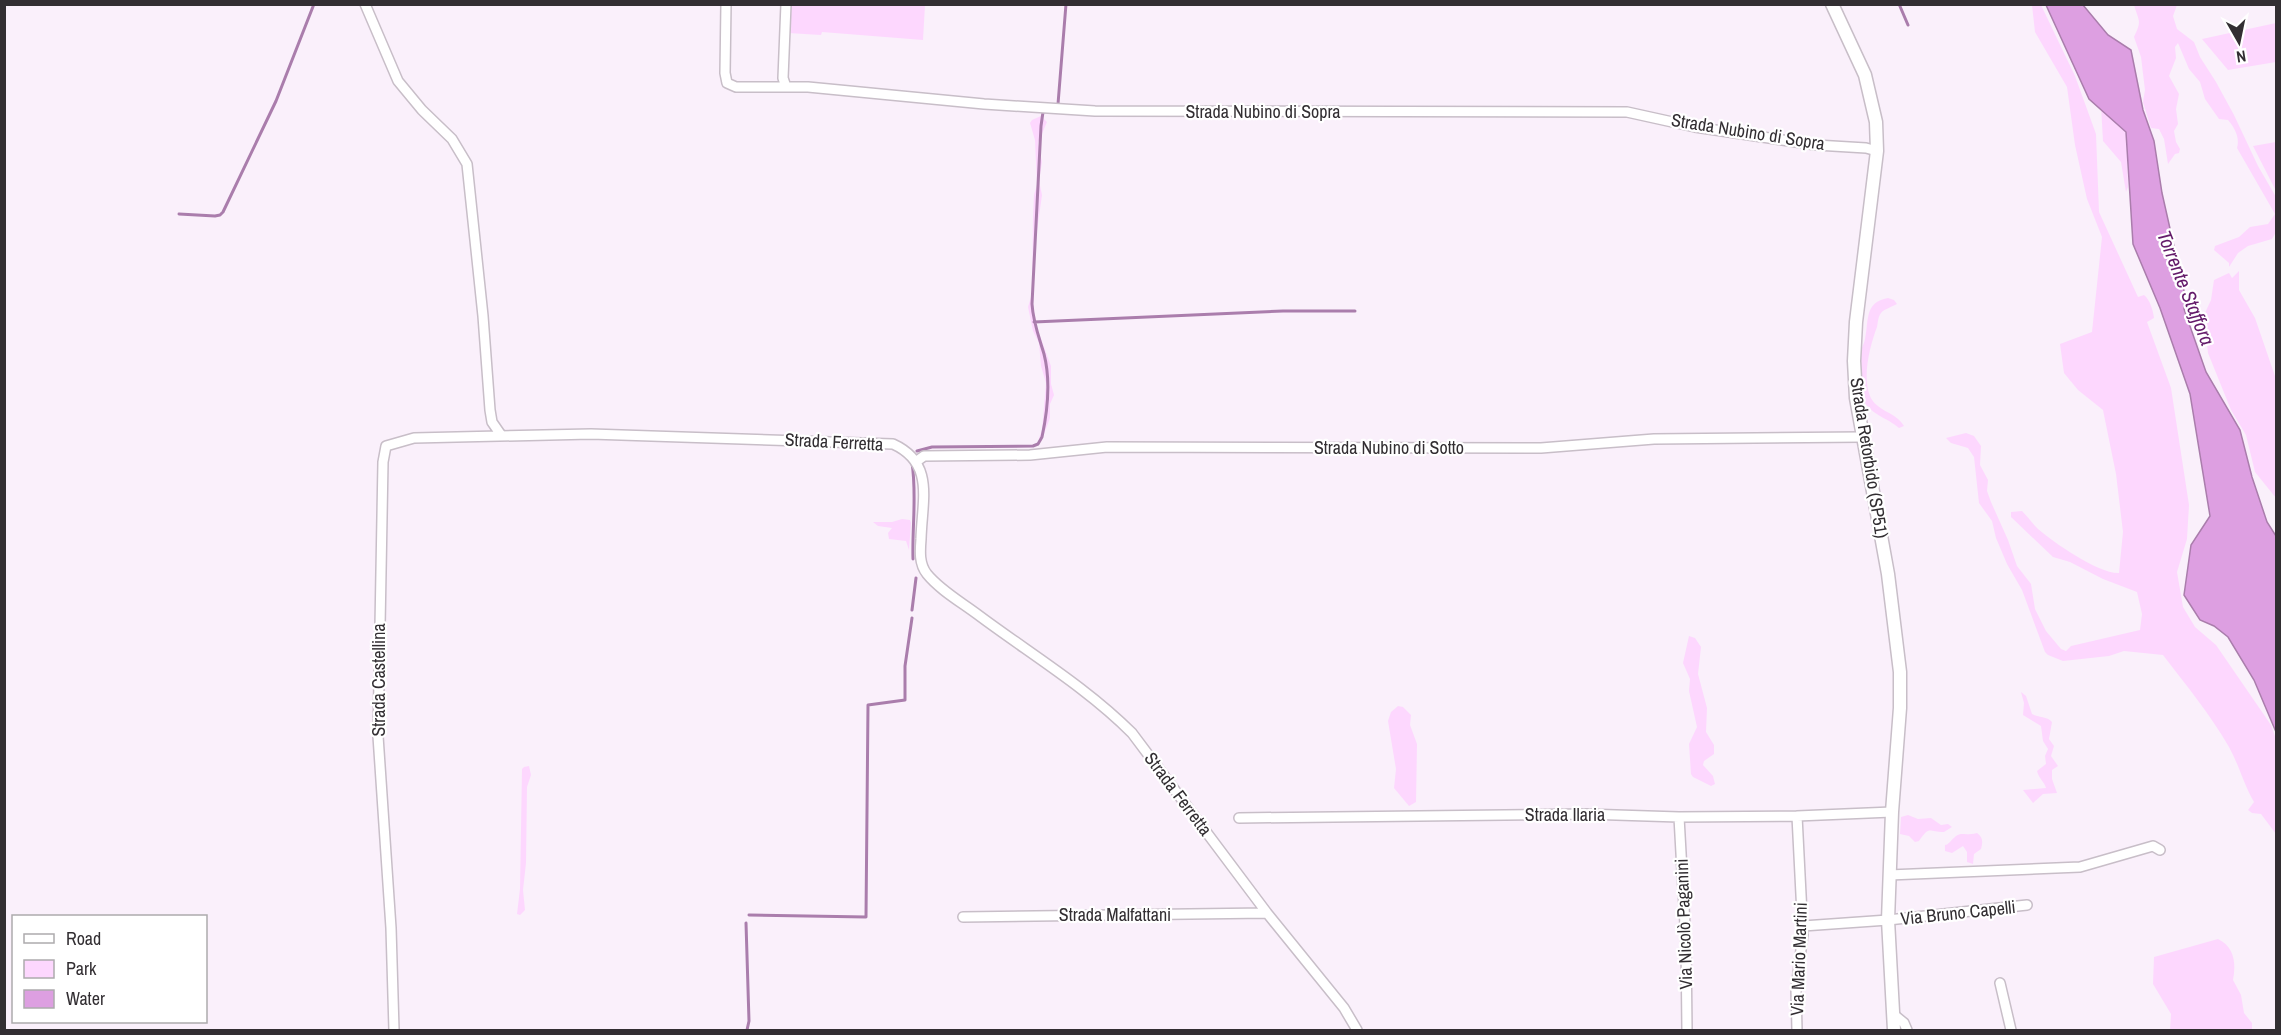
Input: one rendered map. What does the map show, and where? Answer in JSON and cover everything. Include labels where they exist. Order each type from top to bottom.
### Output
[{"type":"street","points":[[365,4],[398,81],[422,110],[452,139],[467,164],[492,422],[489,430],[480,436]]},
{"type":"street","name":"Strada Nubino di Sopra","points":[[726,4],[725,73],[728,83],[736,87],[786,87],[1074,110],[1627,112],[1723,131],[1816,145],[1866,148],[1877,151]]},
{"type":"street","points":[[786,4],[783,78],[786,87]]},
{"type":"street","name":"Strada Retorbido (SP51)","points":[[1832,4],[1865,75],[1874,104],[1877,151],[1854,361],[1856,398],[1888,574],[1900,672],[1888,920],[1894,1030]]},
{"type":"street","points":[[492,422],[501,435]]},
{"type":"street","name":"Strada Castellina","points":[[394,1030],[391,928],[378,736],[383,462],[386,446],[398,441],[414,438],[501,435]]},
{"type":"street","name":"Strada Ferretta","points":[[501,435],[609,435],[892,444],[907,451],[917,461],[923,480],[920,557],[926,573],[1110,711],[1132,733],[1267,913],[1344,1008],[1357,1030]]},
{"type":"street","name":"Strada Nubino di Sotto","points":[[917,461],[924,456],[1030,455],[1107,447],[1541,448],[1654,439],[1862,437]]},
{"type":"street","name":"Strada Ilaria","points":[[1239,818],[1585,813],[1679,817],[1797,816],[1892,812]]},
{"type":"street","name":"Via Mario Martini","points":[[1797,816],[1803,926],[1796,989],[1797,1030]]},
{"type":"street","name":"Via Nicolò Paganini","points":[[1679,817],[1686,943],[1687,1030]]},
{"type":"street","points":[[1889,875],[2080,867],[2153,846],[2160,850]]},
{"type":"street","name":"Via Bruno Capelli","points":[[1803,926],[1888,920],[2027,905]]},
{"type":"street","name":"Strada Malfattani","points":[[963,917],[1267,913]]},
{"type":"street","points":[[2000,983],[2011,1030]]},
{"type":"street","points":[[1893,1014],[1904,1023],[1907,1030]]},
{"type":"green space","points":[[788,5],[925,5],[923,40],[822,32],[821,35],[788,33]]},
{"type":"green space","points":[[2032,5],[2041,5],[2075,76],[2096,134],[2099,212],[2138,297],[2144,295],[2152,309],[2154,318],[2147,322],[2171,388],[2189,505],[2187,539],[2177,572],[2183,607],[2195,627],[2216,645],[2271,725],[2276,739],[2276,834],[2261,814],[2248,810],[2254,802],[2229,747],[2206,711],[2163,655],[2124,651],[2109,656],[2063,661],[2045,652],[2022,590],[1996,538],[1992,521],[1979,503],[1974,457],[1968,448],[1951,443],[1946,438],[1966,433],[1974,436],[1981,446],[1980,465],[1988,480],[1987,491],[1991,502],[2017,566],[2031,584],[2035,609],[2046,631],[2061,649],[2066,651],[2071,646],[2140,630],[2142,614],[2137,592],[2103,579],[2070,562],[2053,557],[2011,517],[2011,512],[2022,511],[2038,529],[2065,549],[2100,568],[2119,573],[2123,532],[2116,474],[2103,410],[2078,390],[2064,373],[2060,344],[2092,332],[2102,237],[2087,199],[2075,145],[2067,87],[2035,32]]},
{"type":"green space","points":[[2134,5],[2177,5],[2173,16],[2177,29],[2194,42],[2276,197],[2276,232],[2272,239],[2248,246],[2238,253],[2229,267],[2229,263],[2214,250],[2215,246],[2239,237],[2250,227],[2268,224],[2275,214],[2237,148],[2235,130],[2228,120],[2219,119],[2205,99],[2200,82],[2189,69],[2178,43],[2175,47],[2176,58],[2169,76],[2179,94],[2176,109],[2178,124],[2174,131],[2180,149],[2168,164],[2164,139],[2159,129],[2151,128],[2143,102],[2145,90],[2141,57],[2134,37],[2139,21]]},
{"type":"green space","points":[[2276,23],[2276,62],[2228,70],[2202,39]]},
{"type":"green space","points":[[2122,104],[2129,144],[2126,192],[2121,162],[2103,141],[2101,106]]},
{"type":"green space","points":[[1041,116],[1047,122],[1038,143],[1042,162],[1039,181],[1042,195],[1035,245],[1033,304],[1037,328],[1051,366],[1051,384],[1054,395],[1050,404],[1050,418],[1041,442],[1039,438],[1042,430],[1046,383],[1041,366],[1039,343],[1033,331],[1028,307],[1032,294],[1034,195],[1037,185],[1035,140],[1030,123]]},
{"type":"green space","points":[[2276,142],[2276,191],[2253,146]]},
{"type":"green space","points":[[2239,271],[2239,290],[2255,318],[2276,379],[2276,498],[2255,472],[2246,435],[2231,410],[2208,353],[2204,315],[2211,300],[2214,280],[2229,273],[2232,278]]},
{"type":"green space","points":[[1888,298],[1897,304],[1884,310],[1879,316],[1870,352],[1867,380],[1873,401],[1900,421],[1904,426],[1899,428],[1866,404],[1863,399],[1858,367],[1871,308],[1880,300]]},
{"type":"green space","points":[[902,519],[910,520],[911,523],[909,550],[906,541],[889,539],[888,533],[892,528],[878,526],[873,522],[892,522]]},
{"type":"green space","points":[[1689,636],[1695,638],[1701,647],[1698,674],[1707,708],[1706,732],[1714,745],[1714,754],[1704,761],[1703,765],[1713,776],[1715,784],[1711,786],[1691,774],[1689,744],[1697,727],[1689,691],[1690,679],[1683,663]]},
{"type":"green space","points":[[2021,692],[2026,696],[2032,714],[2052,722],[2049,739],[2054,746],[2051,756],[2058,766],[2052,770],[2052,779],[2057,793],[2043,794],[2033,803],[2023,790],[2046,788],[2037,771],[2046,764],[2045,756],[2048,749],[2043,741],[2041,726],[2023,715],[2024,703]]},
{"type":"green space","points":[[1398,706],[1403,707],[1411,715],[1410,725],[1417,744],[1416,802],[1409,806],[1394,788],[1396,769],[1388,721],[1391,712]]},
{"type":"green space","points":[[529,766],[531,775],[527,787],[526,863],[523,890],[525,910],[520,915],[517,914],[520,889],[522,769]]},
{"type":"green space","points":[[1908,815],[1918,819],[1931,818],[1941,825],[1948,824],[1952,827],[1944,832],[1930,830],[1915,842],[1909,836],[1900,834],[1901,817]]},
{"type":"green space","points":[[1977,833],[1982,844],[1981,849],[1974,854],[1973,864],[1967,862],[1967,852],[1963,846],[1952,853],[1945,851],[1945,845],[1957,836]]},
{"type":"green space","points":[[2218,939],[2224,942],[2233,956],[2233,980],[2241,995],[2244,1013],[2252,1023],[2252,1030],[2170,1030],[2171,1014],[2153,984],[2154,957]]},
{"type":"water","points":[[2046,5],[2083,5],[2108,35],[2131,50],[2143,110],[2154,141],[2162,193],[2185,295],[2184,309],[2206,372],[2240,430],[2267,522],[2276,536],[2276,732],[2254,680],[2228,637],[2214,626],[2200,620],[2184,595],[2191,545],[2210,516],[2190,394],[2160,308],[2133,244],[2126,132],[2089,99]]},
{"type":"waterway","points":[[179,214],[215,216],[223,212],[276,101],[314,4]]},
{"type":"waterway","points":[[1058,104],[1066,4]]},
{"type":"waterway","points":[[1899,4],[1908,25]]},
{"type":"waterway","points":[[917,451],[932,447],[1033,446],[1038,444],[1042,437],[1048,385],[1044,354],[1032,304],[1041,126],[1044,112]]},
{"type":"waterway","points":[[1034,322],[1283,311],[1355,311]]},
{"type":"waterway","points":[[912,463],[913,559]]},
{"type":"waterway","points":[[912,610],[916,578]]},
{"type":"waterway","points":[[749,915],[866,917],[868,705],[905,700],[905,666],[912,618]]},
{"type":"waterway","points":[[746,923],[749,1021],[747,1030]]},
{"type":"water label","name":"Torrente Staffora","points":[[2186,288]]}]
